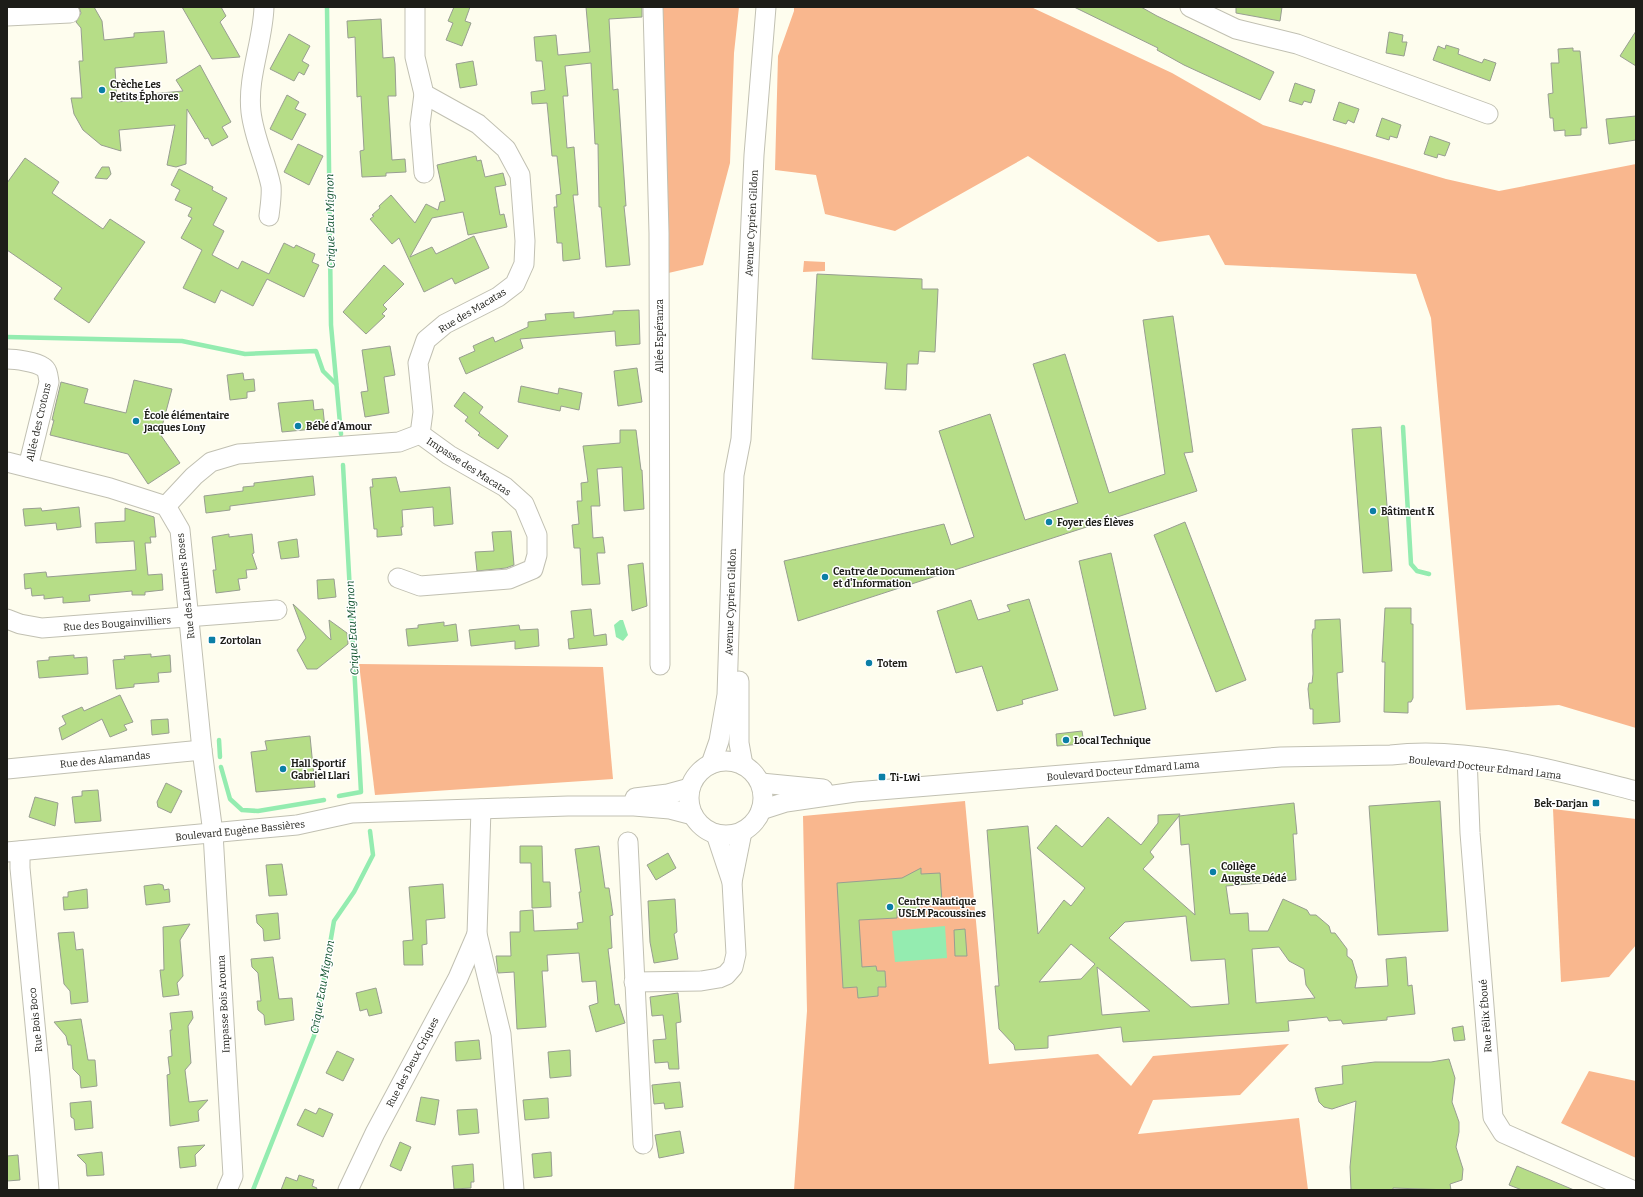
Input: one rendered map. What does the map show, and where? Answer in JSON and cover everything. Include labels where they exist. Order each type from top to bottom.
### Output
[{"type":"street","points":[[264,7],[264,23],[250,93],[251,112],[255,132],[271,187],[269,216]]},
{"type":"street","points":[[415,7],[415,57],[424,94],[420,124],[424,173]]},
{"type":"street","name":"Allée Espéranza","points":[[653,7],[658,233],[660,665]]},
{"type":"street","name":"Avenue Cyprien Gildon","points":[[743,765],[739,743],[738,697],[744,575],[745,471],[742,439],[754,155],[766,7]]},
{"type":"street","points":[[1202,10],[1236,29],[1297,44],[1488,114]]},
{"type":"street","points":[[7,16],[70,13]]},
{"type":"street","name":"Rue des Macatas","points":[[420,434],[423,412],[418,363],[426,340],[445,324],[498,297],[515,284],[524,264],[525,241],[520,175],[506,149],[478,124],[424,94]]},
{"type":"street","name":"Allée des Crotons","points":[[7,359],[16,359],[43,366],[47,372],[49,382],[28,467]]},
{"type":"street","points":[[7,462],[166,506],[194,476],[211,462],[238,454],[399,442],[420,434]]},
{"type":"street","name":"Impasse des Macatas","points":[[398,578],[420,586],[509,579],[533,569],[538,555],[537,535],[524,504],[505,487],[449,455],[420,434]]},
{"type":"street","name":"Avenue Cyprien Gildon","points":[[711,764],[719,741],[726,695],[734,475],[742,439]]},
{"type":"street","name":"Rue des Lauriers Roses","points":[[166,506],[180,530],[202,750],[213,833]]},
{"type":"street","name":"Rue des Bougainvilliers","points":[[7,619],[20,624],[42,628],[277,610]]},
{"type":"street","name":"Rue des Alamandas","points":[[7,769],[202,750]]},
{"type":"street","name":"Boulevard Docteur Edmard Lama","points":[[761,810],[786,802],[855,792],[1281,757],[1391,755],[1407,753],[1467,760],[1506,761],[1636,791]]},
{"type":"street","name":"Rue Félix Éboué","points":[[1467,760],[1470,833],[1493,1117],[1503,1133],[1632,1190]]},
{"type":"street","points":[[724,761],[743,765],[756,775],[761,783],[763,792],[761,810],[754,823],[742,832],[732,835],[716,834],[704,828],[693,815],[689,803],[690,788],[699,772],[711,764],[724,761]]},
{"type":"street","name":"Boulevard Docteur Edmard Lama","points":[[761,783],[855,792]]},
{"type":"street","name":"Boulevard Eugène Bassières","points":[[568,806],[668,794],[690,788]]},
{"type":"street","name":"Boulevard Eugène Bassières","points":[[13,851],[298,825],[352,813],[568,806],[670,809],[693,815]]},
{"type":"street","name":"Rue des Deux Criques","points":[[481,809],[477,934],[501,1034],[514,1190]]},
{"type":"street","points":[[634,982],[701,981],[719,978],[731,971],[736,954],[732,882],[742,832]]},
{"type":"street","name":"Impasse Bois Arouna","points":[[213,833],[230,1183]]},
{"type":"street","points":[[716,834],[732,882]]},
{"type":"street","points":[[628,842],[643,1144]]},
{"type":"street","name":"Rue Bois Boco","points":[[13,851],[20,868],[40,1076],[49,1190]]},
{"type":"street","name":"Rue des Deux Criques","points":[[348,1190],[375,1133],[458,978],[477,934]]},
{"type":"street","points":[[458,978],[489,981]]},
{"type":"shaded area","points":[[659,7],[739,7],[734,53],[730,163],[703,265],[664,274]]},
{"type":"shaded area","points":[[794,7],[1031,7],[1172,73],[1263,125],[1446,179],[1499,191],[1636,164],[1636,728],[1559,705],[1466,710],[1431,318],[1416,274],[1225,265],[1209,235],[1158,242],[1028,156],[895,231],[825,214],[816,175],[775,170],[778,56],[794,11]]},
{"type":"shaded area","points":[[804,261],[825,262],[825,271],[803,272]]},
{"type":"shaded area","points":[[620,620],[623,620],[628,635],[623,641],[616,637],[614,625]]},
{"type":"shaded area","points":[[359,664],[603,667],[613,779],[375,795]]},
{"type":"shaded area","points":[[965,801],[989,1064],[1098,1054],[1131,1086],[1153,1056],[1289,1044],[1240,1095],[1153,1100],[1138,1134],[1299,1118],[1308,1190],[794,1190],[807,1011],[803,816]]},
{"type":"shaded area","points":[[1553,809],[1636,819],[1636,945],[1609,977],[1561,982]]},
{"type":"shaded area","points":[[945,926],[947,958],[895,962],[892,931]]},
{"type":"shaded area","points":[[1589,1071],[1636,1081],[1636,1158],[1561,1123]]},
{"type":"building","points":[[79,7],[94,7],[102,21],[104,40],[134,37],[134,33],[164,31],[167,63],[115,68],[117,102],[139,100],[139,95],[183,91],[176,80],[200,65],[231,122],[222,127],[228,137],[212,146],[208,138],[205,139],[187,109],[186,164],[176,167],[167,165],[175,125],[119,130],[121,151],[101,145],[83,130],[74,114],[71,98],[82,98],[79,61],[83,61],[81,28],[76,22],[81,13]]},
{"type":"building","points":[[182,7],[221,7],[226,16],[220,22],[240,57],[212,59]]},
{"type":"building","points":[[454,7],[470,7],[465,21],[471,23],[462,46],[446,40],[453,23],[448,21]]},
{"type":"building","points":[[586,7],[642,7],[642,17],[609,19],[613,90],[618,89],[626,206],[624,206],[630,265],[606,267],[601,207],[599,207],[598,144],[595,144],[591,63],[565,66],[568,96],[563,96],[567,148],[574,147],[578,195],[573,195],[580,259],[563,261],[562,243],[557,243],[554,207],[557,207],[556,195],[561,194],[557,156],[552,156],[547,103],[532,104],[531,92],[545,90],[542,61],[536,61],[534,37],[556,35],[558,55],[590,52]]},
{"type":"building","points":[[1074,7],[1141,7],[1274,72],[1260,100],[1184,65],[1157,50],[1158,48]]},
{"type":"building","points":[[1236,7],[1282,7],[1280,21],[1236,13]]},
{"type":"building","points":[[381,19],[383,58],[394,57],[395,64],[396,96],[388,96],[392,160],[405,159],[406,172],[386,173],[386,176],[362,177],[360,151],[364,150],[361,96],[357,97],[355,37],[348,38],[347,21]]},
{"type":"building","points":[[1636,31],[1636,66],[1620,56]]},
{"type":"building","points":[[1389,32],[1403,35],[1402,42],[1407,42],[1404,56],[1386,53]]},
{"type":"building","points":[[289,34],[310,46],[302,61],[309,65],[304,75],[299,72],[294,81],[270,69]]},
{"type":"building","points":[[1446,45],[1459,49],[1458,54],[1482,63],[1484,59],[1496,63],[1490,81],[1433,60],[1438,46],[1445,49]]},
{"type":"building","points":[[1573,48],[1573,51],[1580,51],[1587,128],[1581,128],[1581,135],[1565,136],[1565,130],[1554,131],[1553,118],[1550,118],[1548,94],[1553,93],[1551,63],[1559,63],[1558,49]]},
{"type":"building","points":[[473,61],[477,85],[460,88],[456,64]]},
{"type":"building","points":[[1295,83],[1315,90],[1311,103],[1304,101],[1302,105],[1289,101]]},
{"type":"building","points":[[287,95],[299,102],[295,109],[306,114],[292,140],[270,129]]},
{"type":"building","points":[[1339,102],[1359,109],[1354,123],[1348,120],[1346,124],[1333,120]]},
{"type":"building","points":[[1636,116],[1636,140],[1609,144],[1606,119]]},
{"type":"building","points":[[1382,118],[1401,125],[1397,138],[1390,136],[1389,140],[1376,136]]},
{"type":"building","points":[[1430,136],[1450,143],[1445,156],[1438,154],[1437,158],[1424,154]]},
{"type":"building","points":[[298,144],[323,156],[309,185],[284,172]]},
{"type":"building","points":[[476,156],[477,161],[481,160],[485,177],[503,173],[506,185],[495,187],[500,215],[504,214],[507,227],[468,235],[463,212],[432,218],[410,257],[432,247],[436,254],[474,236],[489,268],[455,284],[452,278],[424,292],[399,238],[392,244],[370,219],[374,216],[372,215],[380,208],[379,206],[391,195],[415,223],[426,204],[438,210],[440,202],[445,201],[437,165]]},
{"type":"building","points":[[25,158],[59,182],[52,193],[103,229],[110,219],[145,242],[89,323],[54,299],[62,288],[7,250],[7,183]]},
{"type":"building","points":[[102,167],[109,167],[111,174],[107,179],[95,178]]},
{"type":"building","points":[[179,169],[213,187],[212,190],[227,198],[213,225],[224,231],[212,255],[238,269],[242,261],[269,274],[284,243],[294,248],[296,245],[315,254],[312,262],[319,265],[304,297],[267,279],[253,306],[221,290],[215,303],[183,288],[202,250],[181,238],[192,218],[188,216],[192,208],[175,200],[180,190],[171,185]]},
{"type":"building","points":[[384,265],[404,284],[383,305],[387,309],[382,314],[385,316],[366,334],[343,312]]},
{"type":"building","points":[[817,274],[922,279],[922,289],[938,289],[935,352],[919,351],[918,364],[907,364],[906,390],[885,389],[887,363],[812,359]]},
{"type":"building","points":[[639,310],[640,344],[616,346],[615,331],[520,339],[523,348],[466,374],[459,358],[475,351],[473,346],[493,337],[495,342],[528,327],[528,322],[546,320],[545,314],[574,312],[574,318],[613,314],[613,311]]},
{"type":"building","points":[[1173,316],[1193,452],[1184,453],[1197,491],[798,621],[784,561],[944,524],[951,545],[974,537],[939,431],[990,414],[1025,520],[1078,503],[1033,364],[1065,354],[1109,493],[1165,474],[1143,320]]},
{"type":"building","points":[[390,346],[395,375],[384,377],[389,413],[365,417],[361,392],[368,391],[362,350]]},
{"type":"building","points":[[637,368],[642,402],[618,406],[614,371]]},
{"type":"building","points":[[243,373],[244,380],[254,379],[255,391],[247,392],[247,398],[230,400],[227,375]]},
{"type":"building","points":[[134,380],[172,389],[160,434],[180,463],[148,484],[128,454],[50,435],[61,382],[88,389],[84,403],[126,413]]},
{"type":"building","points":[[521,386],[558,394],[559,388],[582,393],[579,410],[561,406],[560,411],[518,402]]},
{"type":"building","points":[[464,392],[483,407],[479,413],[508,436],[498,449],[478,435],[480,433],[465,421],[468,417],[454,406]]},
{"type":"building","points":[[313,400],[314,410],[323,409],[325,428],[282,432],[278,403]]},
{"type":"building","name":"Bâtiment K","points":[[1381,427],[1392,571],[1363,573],[1352,429]]},
{"type":"building","points":[[620,430],[636,430],[642,470],[644,509],[624,511],[622,467],[597,469],[600,506],[591,506],[593,538],[603,537],[605,553],[597,553],[600,584],[582,585],[580,548],[574,548],[572,525],[579,524],[577,501],[582,501],[581,483],[588,482],[583,446],[620,443]]},
{"type":"building","points":[[313,476],[315,495],[230,506],[230,510],[206,513],[204,496],[243,491],[243,487],[254,486],[254,483]]},
{"type":"building","points":[[396,477],[400,492],[450,487],[453,524],[434,526],[433,507],[402,510],[402,535],[377,537],[377,529],[374,529],[370,487],[373,487],[372,479]]},
{"type":"building","points":[[79,507],[81,527],[57,530],[56,523],[25,526],[23,509],[41,508],[42,511]]},
{"type":"building","points":[[125,508],[154,517],[156,537],[150,537],[151,543],[145,543],[148,575],[162,574],[163,590],[145,592],[145,595],[132,595],[132,591],[89,595],[90,601],[63,603],[63,597],[44,599],[44,595],[32,596],[31,588],[25,589],[24,574],[46,572],[47,577],[136,570],[134,541],[96,543],[95,523],[125,521]]},
{"type":"building","points":[[1185,522],[1246,680],[1216,692],[1154,535]]},
{"type":"building","points":[[511,531],[514,565],[506,568],[477,571],[475,552],[494,551],[492,532]]},
{"type":"building","points":[[229,534],[229,537],[252,534],[254,553],[252,554],[257,569],[246,570],[247,578],[238,579],[240,590],[216,593],[213,570],[216,570],[212,537]]},
{"type":"building","points":[[297,539],[299,557],[281,559],[278,542]]},
{"type":"building","points":[[1111,553],[1146,709],[1114,716],[1079,561]]},
{"type":"building","points":[[643,563],[647,606],[632,611],[628,565]]},
{"type":"building","points":[[334,579],[336,597],[318,599],[317,580]]},
{"type":"building","points":[[1029,599],[1058,690],[1022,700],[1023,704],[997,711],[982,666],[956,673],[937,611],[971,600],[978,620],[1010,611],[1007,605]]},
{"type":"building","points":[[293,604],[331,640],[329,620],[347,633],[348,644],[317,669],[307,669],[297,650],[306,638]]},
{"type":"building","points":[[1385,608],[1411,608],[1411,624],[1413,624],[1413,698],[1411,702],[1408,702],[1408,713],[1384,712],[1385,662],[1382,662]]},
{"type":"building","points":[[591,609],[594,636],[606,634],[607,645],[569,649],[568,639],[574,638],[571,611]]},
{"type":"building","points":[[1340,619],[1343,672],[1337,673],[1340,722],[1313,724],[1313,709],[1310,709],[1308,689],[1309,683],[1312,683],[1313,674],[1312,635],[1313,629],[1315,629],[1315,620]]},
{"type":"building","points":[[444,622],[444,626],[456,624],[458,641],[408,646],[406,629],[418,628],[418,625]]},
{"type":"building","points":[[519,625],[520,630],[538,629],[539,646],[515,649],[515,641],[471,646],[469,630]]},
{"type":"building","points":[[151,654],[151,657],[170,655],[171,672],[158,673],[159,682],[134,684],[134,687],[116,689],[113,660],[125,659],[124,656]]},
{"type":"building","points":[[74,655],[74,658],[87,657],[88,674],[39,678],[37,661],[49,660],[49,657]]},
{"type":"building","points":[[120,695],[133,722],[124,725],[127,730],[110,737],[102,719],[62,740],[59,728],[66,724],[62,716],[82,707],[84,711]]},
{"type":"building","points":[[168,719],[169,733],[152,735],[151,720]]},
{"type":"building","name":"Local Technique","points":[[1082,731],[1084,744],[1057,746],[1056,734]]},
{"type":"building","name":"Hall Sportif Gabriel Llari","points":[[310,736],[315,787],[256,792],[251,752],[267,750],[265,741]]},
{"type":"building","points":[[166,783],[182,791],[171,813],[158,807],[157,802]]},
{"type":"building","points":[[98,790],[101,821],[75,823],[72,797],[82,796],[82,791]]},
{"type":"building","points":[[35,797],[58,803],[55,826],[29,817]]},
{"type":"building","points":[[1440,801],[1448,931],[1378,935],[1369,806]]},
{"type":"building","points":[[1294,803],[1297,834],[1293,834],[1296,880],[1226,886],[1230,914],[1248,913],[1249,931],[1268,931],[1283,899],[1307,910],[1310,915],[1316,915],[1329,926],[1331,933],[1335,933],[1347,949],[1347,956],[1352,960],[1357,977],[1355,988],[1388,986],[1386,959],[1406,957],[1408,986],[1412,985],[1415,1014],[1387,1017],[1387,1020],[1343,1024],[1341,1020],[1329,1021],[1327,1017],[1288,1021],[1289,1031],[1123,1042],[1121,1027],[1048,1036],[1048,1048],[1015,1050],[1014,1045],[999,1029],[995,986],[999,986],[987,830],[1028,826],[1038,934],[1064,900],[1071,906],[1085,888],[1037,848],[1056,825],[1082,847],[1108,817],[1141,845],[1158,823],[1158,815],[1180,814],[1179,816]],"holes":[[[1179,816],[1181,845],[1189,844],[1195,915],[1143,869],[1154,857],[1150,852]],[[1186,916],[1191,961],[1225,959],[1229,1004],[1191,1007],[1109,938],[1125,922]],[[1071,944],[1095,964],[1081,979],[1039,982]],[[1279,947],[1289,961],[1304,969],[1306,985],[1315,998],[1256,1003],[1252,949]],[[1097,967],[1150,1011],[1102,1015]]]},
{"type":"building","points":[[520,846],[542,846],[543,882],[550,882],[551,907],[532,908],[531,863],[520,863]]},
{"type":"building","points":[[599,846],[605,888],[609,888],[613,915],[610,916],[612,948],[608,949],[615,1005],[619,1004],[625,1023],[596,1032],[589,1006],[598,1003],[596,981],[582,982],[579,953],[547,955],[548,971],[542,971],[546,1027],[517,1029],[514,972],[498,973],[496,956],[511,956],[510,932],[520,932],[520,911],[533,910],[534,931],[578,929],[577,923],[583,922],[579,892],[581,892],[575,849]]},
{"type":"building","points":[[668,853],[676,868],[656,880],[647,865]]},
{"type":"building","points":[[282,864],[287,895],[269,896],[266,865]]},
{"type":"building","points":[[921,868],[921,874],[940,873],[942,902],[919,904],[919,909],[897,910],[897,918],[859,920],[862,967],[876,966],[877,971],[885,971],[886,987],[878,987],[878,996],[858,998],[857,987],[843,988],[837,883],[902,878]]},
{"type":"building","points":[[159,884],[163,885],[164,890],[169,889],[170,902],[146,905],[144,886]]},
{"type":"building","points":[[443,884],[445,918],[426,920],[427,944],[422,945],[423,965],[404,965],[403,941],[413,940],[409,887]]},
{"type":"building","points":[[87,889],[88,908],[64,910],[63,897],[68,897],[68,892]]},
{"type":"building","points":[[675,899],[677,932],[674,934],[678,959],[654,963],[650,942],[648,901]]},
{"type":"building","points":[[278,913],[280,939],[264,941],[263,929],[257,923],[256,915]]},
{"type":"building","points":[[190,924],[180,940],[183,976],[177,983],[179,995],[163,997],[160,970],[164,970],[163,927]]},
{"type":"building","points":[[965,929],[967,956],[955,956],[954,930]]},
{"type":"building","points":[[74,932],[76,950],[83,949],[88,1002],[71,1004],[70,991],[64,984],[58,933]]},
{"type":"building","points":[[273,957],[279,999],[292,998],[294,1020],[265,1025],[264,1015],[258,1010],[257,1001],[261,1001],[258,973],[252,967],[251,959]]},
{"type":"building","points":[[376,988],[382,1013],[369,1016],[367,1009],[360,1011],[356,993]]},
{"type":"building","points":[[678,993],[681,1022],[676,1023],[679,1069],[669,1069],[668,1062],[655,1063],[653,1040],[666,1039],[663,1015],[652,1016],[650,997]]},
{"type":"building","points":[[192,1011],[193,1018],[188,1026],[191,1063],[185,1070],[189,1102],[208,1100],[198,1111],[199,1121],[170,1126],[167,1075],[170,1074],[168,1057],[172,1056],[170,1030],[172,1030],[170,1013]]},
{"type":"building","points":[[81,1019],[88,1060],[95,1060],[97,1086],[81,1088],[80,1076],[73,1069],[71,1045],[68,1045],[66,1036],[54,1022]]},
{"type":"building","points":[[1463,1026],[1465,1040],[1454,1041],[1452,1028]]},
{"type":"building","points":[[479,1040],[481,1059],[456,1061],[455,1042]]},
{"type":"building","points":[[570,1050],[571,1076],[550,1078],[548,1052]]},
{"type":"building","points":[[337,1051],[354,1059],[343,1081],[326,1073]]},
{"type":"building","points":[[1449,1059],[1455,1078],[1452,1102],[1459,1122],[1456,1147],[1463,1169],[1462,1180],[1450,1184],[1451,1190],[1393,1188],[1393,1190],[1351,1190],[1350,1167],[1356,1101],[1332,1109],[1324,1107],[1319,1102],[1315,1088],[1343,1084],[1342,1066],[1375,1062],[1431,1062]]},
{"type":"building","points":[[680,1082],[683,1107],[665,1109],[664,1103],[654,1104],[652,1085]]},
{"type":"building","points":[[421,1097],[439,1100],[435,1125],[416,1121]]},
{"type":"building","points":[[548,1098],[549,1118],[525,1120],[523,1100]]},
{"type":"building","points":[[91,1101],[93,1128],[75,1130],[74,1119],[71,1117],[70,1103]]},
{"type":"building","points":[[319,1108],[333,1114],[323,1137],[297,1125],[305,1109],[316,1114]]},
{"type":"building","points":[[477,1109],[479,1133],[459,1135],[457,1110]]},
{"type":"building","points":[[680,1131],[684,1153],[659,1158],[655,1135]]},
{"type":"building","points":[[400,1142],[411,1147],[401,1171],[390,1166]]},
{"type":"building","points":[[205,1145],[195,1155],[196,1166],[180,1168],[178,1147]]},
{"type":"building","points":[[102,1152],[104,1175],[87,1176],[86,1164],[77,1155]]},
{"type":"building","points":[[551,1152],[552,1176],[534,1178],[532,1154]]},
{"type":"building","points":[[18,1155],[20,1180],[7,1181],[7,1156]]},
{"type":"building","points":[[473,1164],[474,1182],[471,1182],[471,1188],[454,1189],[452,1166]]},
{"type":"building","points":[[1517,1166],[1574,1190],[1522,1190],[1509,1185]]},
{"type":"building","points":[[299,1175],[314,1180],[312,1186],[317,1188],[316,1190],[281,1190],[286,1177],[297,1181]]},
{"type":"waterway","name":"Crique Eau Mignon","points":[[327,7],[331,325],[341,434]]},
{"type":"waterway","points":[[7,337],[182,341],[245,354],[316,351],[323,371],[336,384]]},
{"type":"waterway","points":[[1403,427],[1411,564],[1417,571],[1429,574]]},
{"type":"waterway","name":"Crique Eau Mignon","points":[[339,796],[361,792],[343,465]]},
{"type":"waterway","points":[[219,740],[220,757]]},
{"type":"waterway","points":[[221,767],[230,799],[242,810],[258,811],[324,800]]},
{"type":"waterway","name":"Crique Eau Mignon","points":[[253,1190],[314,1036],[334,921],[354,892],[373,855],[370,831]]},
{"type":"place","name":"Crèche Les Petits Éphores","points":[[102,90]]},
{"type":"place","name":"École élémentaire Jacques Lony","points":[[136,421]]},
{"type":"place","name":"Bébé d'Amour","points":[[298,426]]},
{"type":"place","name":"Bâtiment K","points":[[1373,511]]},
{"type":"place","name":"Foyer des Élèves","points":[[1049,522]]},
{"type":"place","name":"Centre de Documentation et d'Information","points":[[825,577]]},
{"type":"place","name":"Zortolan","points":[[212,640]]},
{"type":"place","name":"Totem","points":[[869,663]]},
{"type":"place","name":"Local Technique","points":[[1066,740]]},
{"type":"place","name":"Hall Sportif Gabriel Llari","points":[[283,769]]},
{"type":"place","name":"Ti-Lwi","points":[[882,777]]},
{"type":"place","name":"Bek-Darjan","points":[[1596,803]]},
{"type":"place","name":"Collège Auguste Dédé","points":[[1213,872]]},
{"type":"place","name":"Centre Nautique USLM Pacoussines","points":[[890,907]]}]
